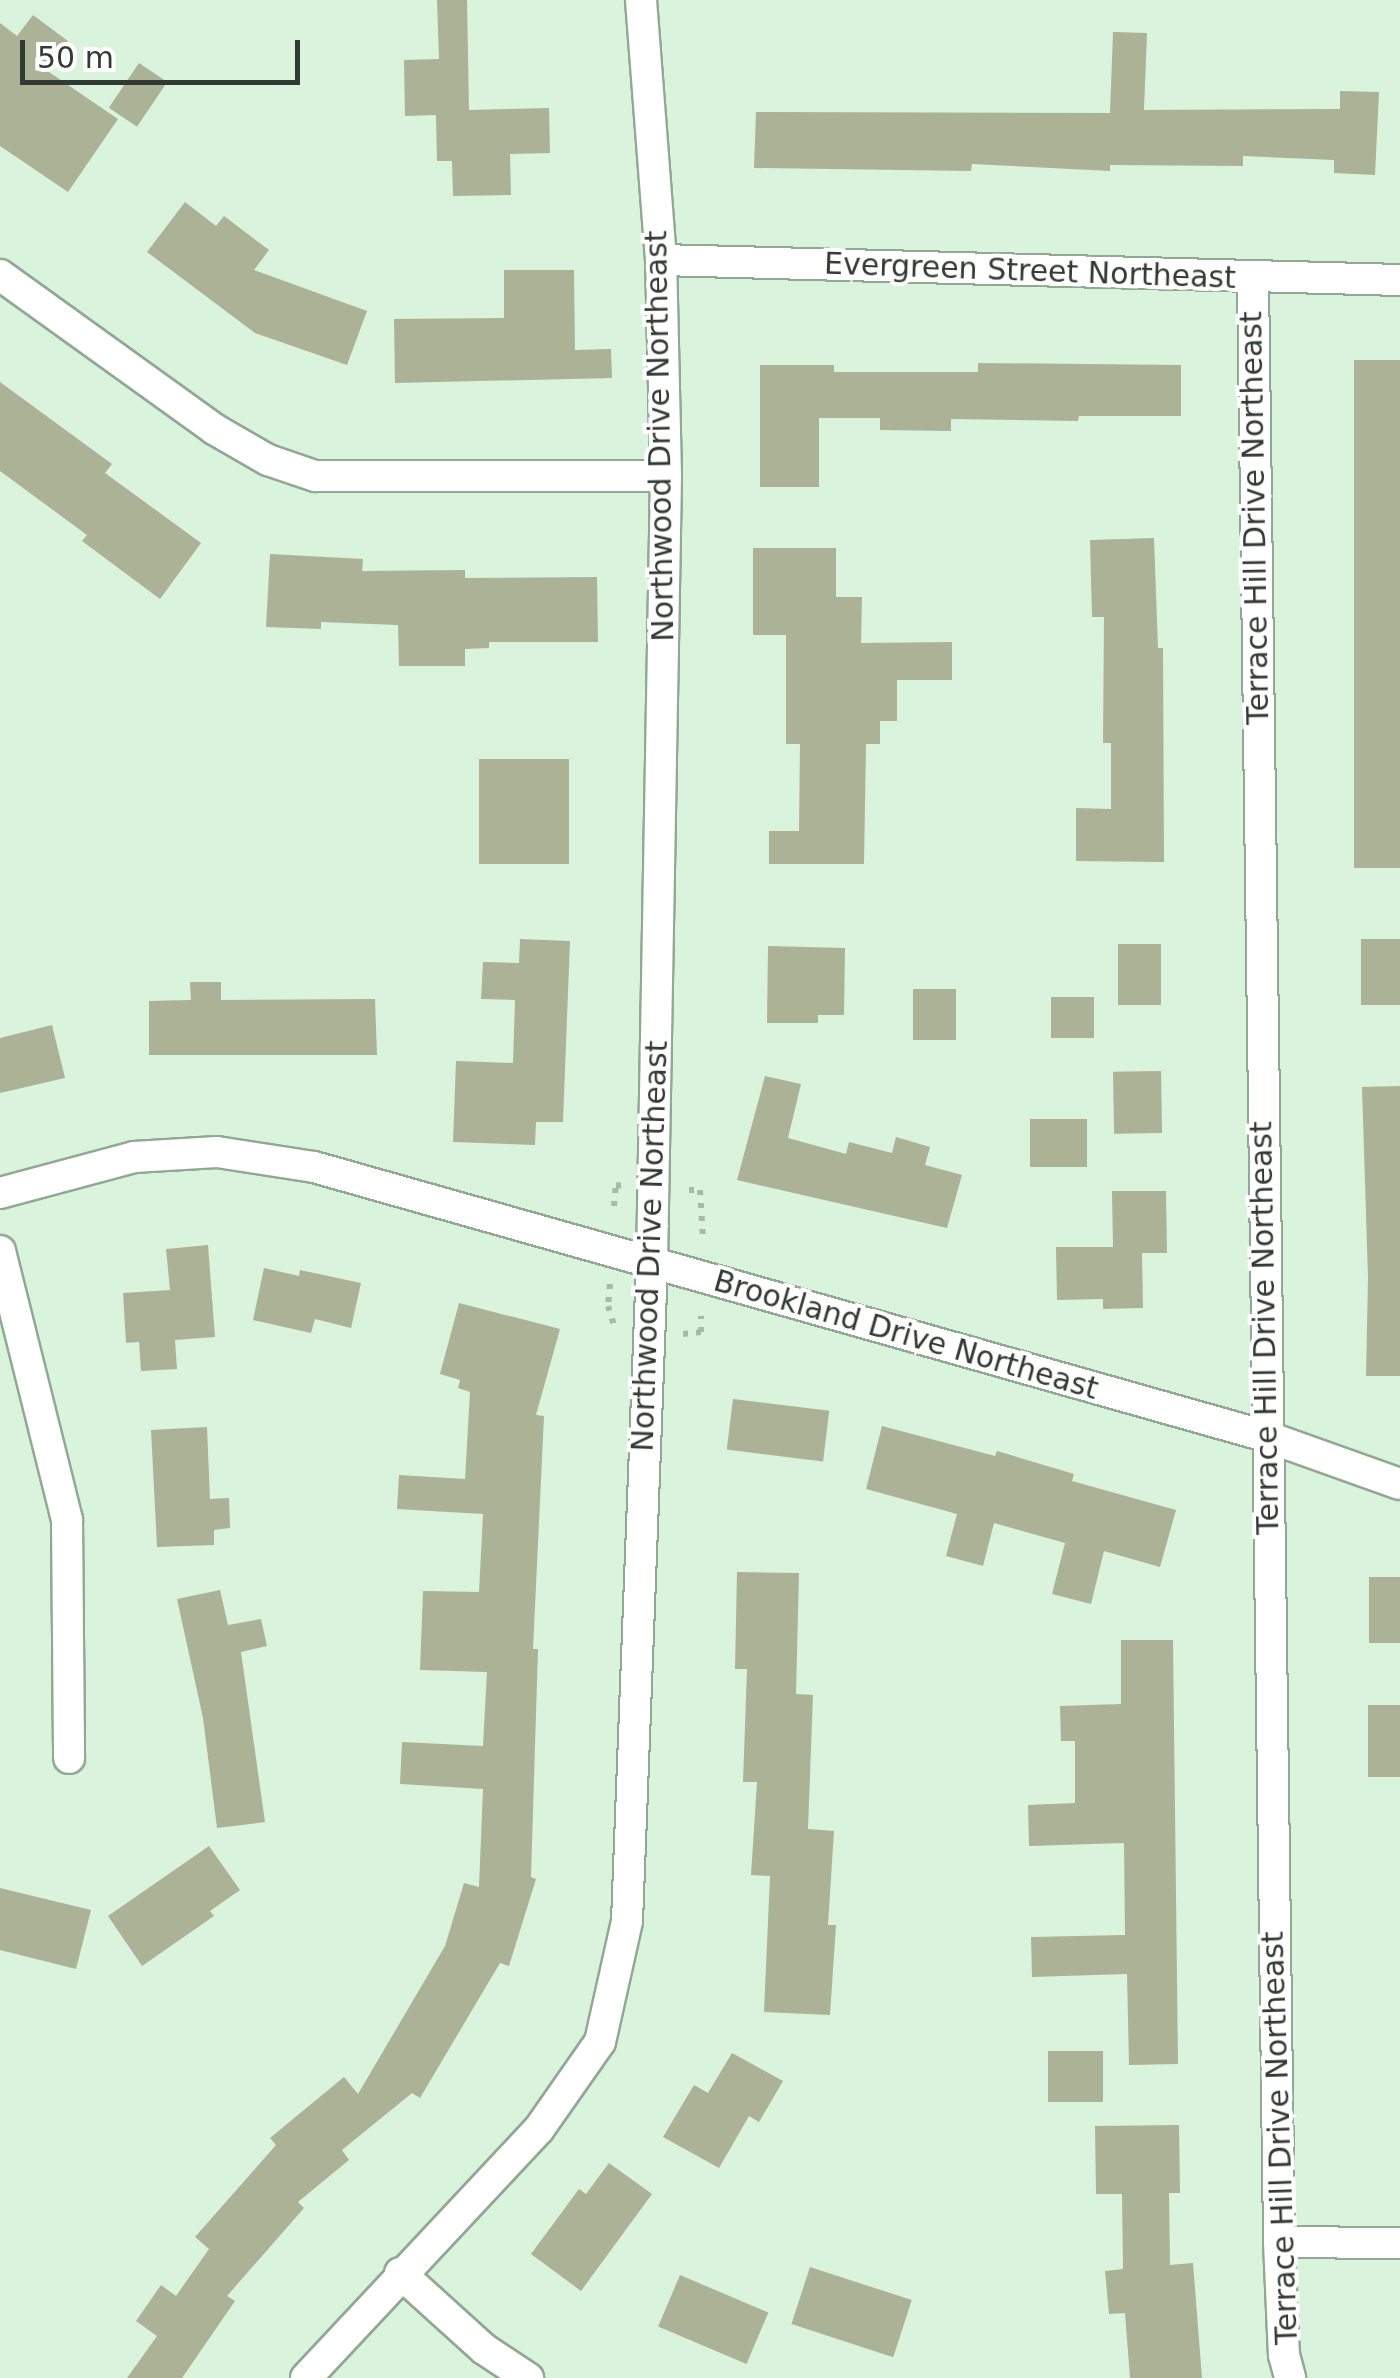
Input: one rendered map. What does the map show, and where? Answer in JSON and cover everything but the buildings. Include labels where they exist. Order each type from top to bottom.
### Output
[{"type":"street","name":"Northwood Drive Northeast","points":[[306,2378],[539,2128],[600,2042],[627,1921],[652,1264],[666,476],[660,260],[641,0]]},
{"type":"street","name":"Evergreen Street Northeast","points":[[660,260],[1400,280]]},
{"type":"street","points":[[0,274],[214,429],[268,460],[315,476],[666,476]]},
{"type":"street","name":"Terrace Hill Drive Northeast","points":[[1253,278],[1265,1436],[1279,2242],[1284,2355],[1290,2378]]},
{"type":"street","name":"Brookland Drive Northeast","points":[[0,1193],[134,1157],[217,1152],[314,1167],[1265,1436],[1400,1484]]},
{"type":"street","points":[[0,1251],[68,1520],[69,1758]]},
{"type":"street","points":[[1279,2242],[1400,2243]]},
{"type":"street","points":[[400,2274],[484,2349],[528,2378]]},
{"type":"path","points":[[689,1190],[700,1190],[703,1239]]},
{"type":"path","points":[[610,1280],[608,1306],[615,1331],[626,1332]]},
{"type":"path","points":[[683,1334],[701,1332],[702,1316]]}]
